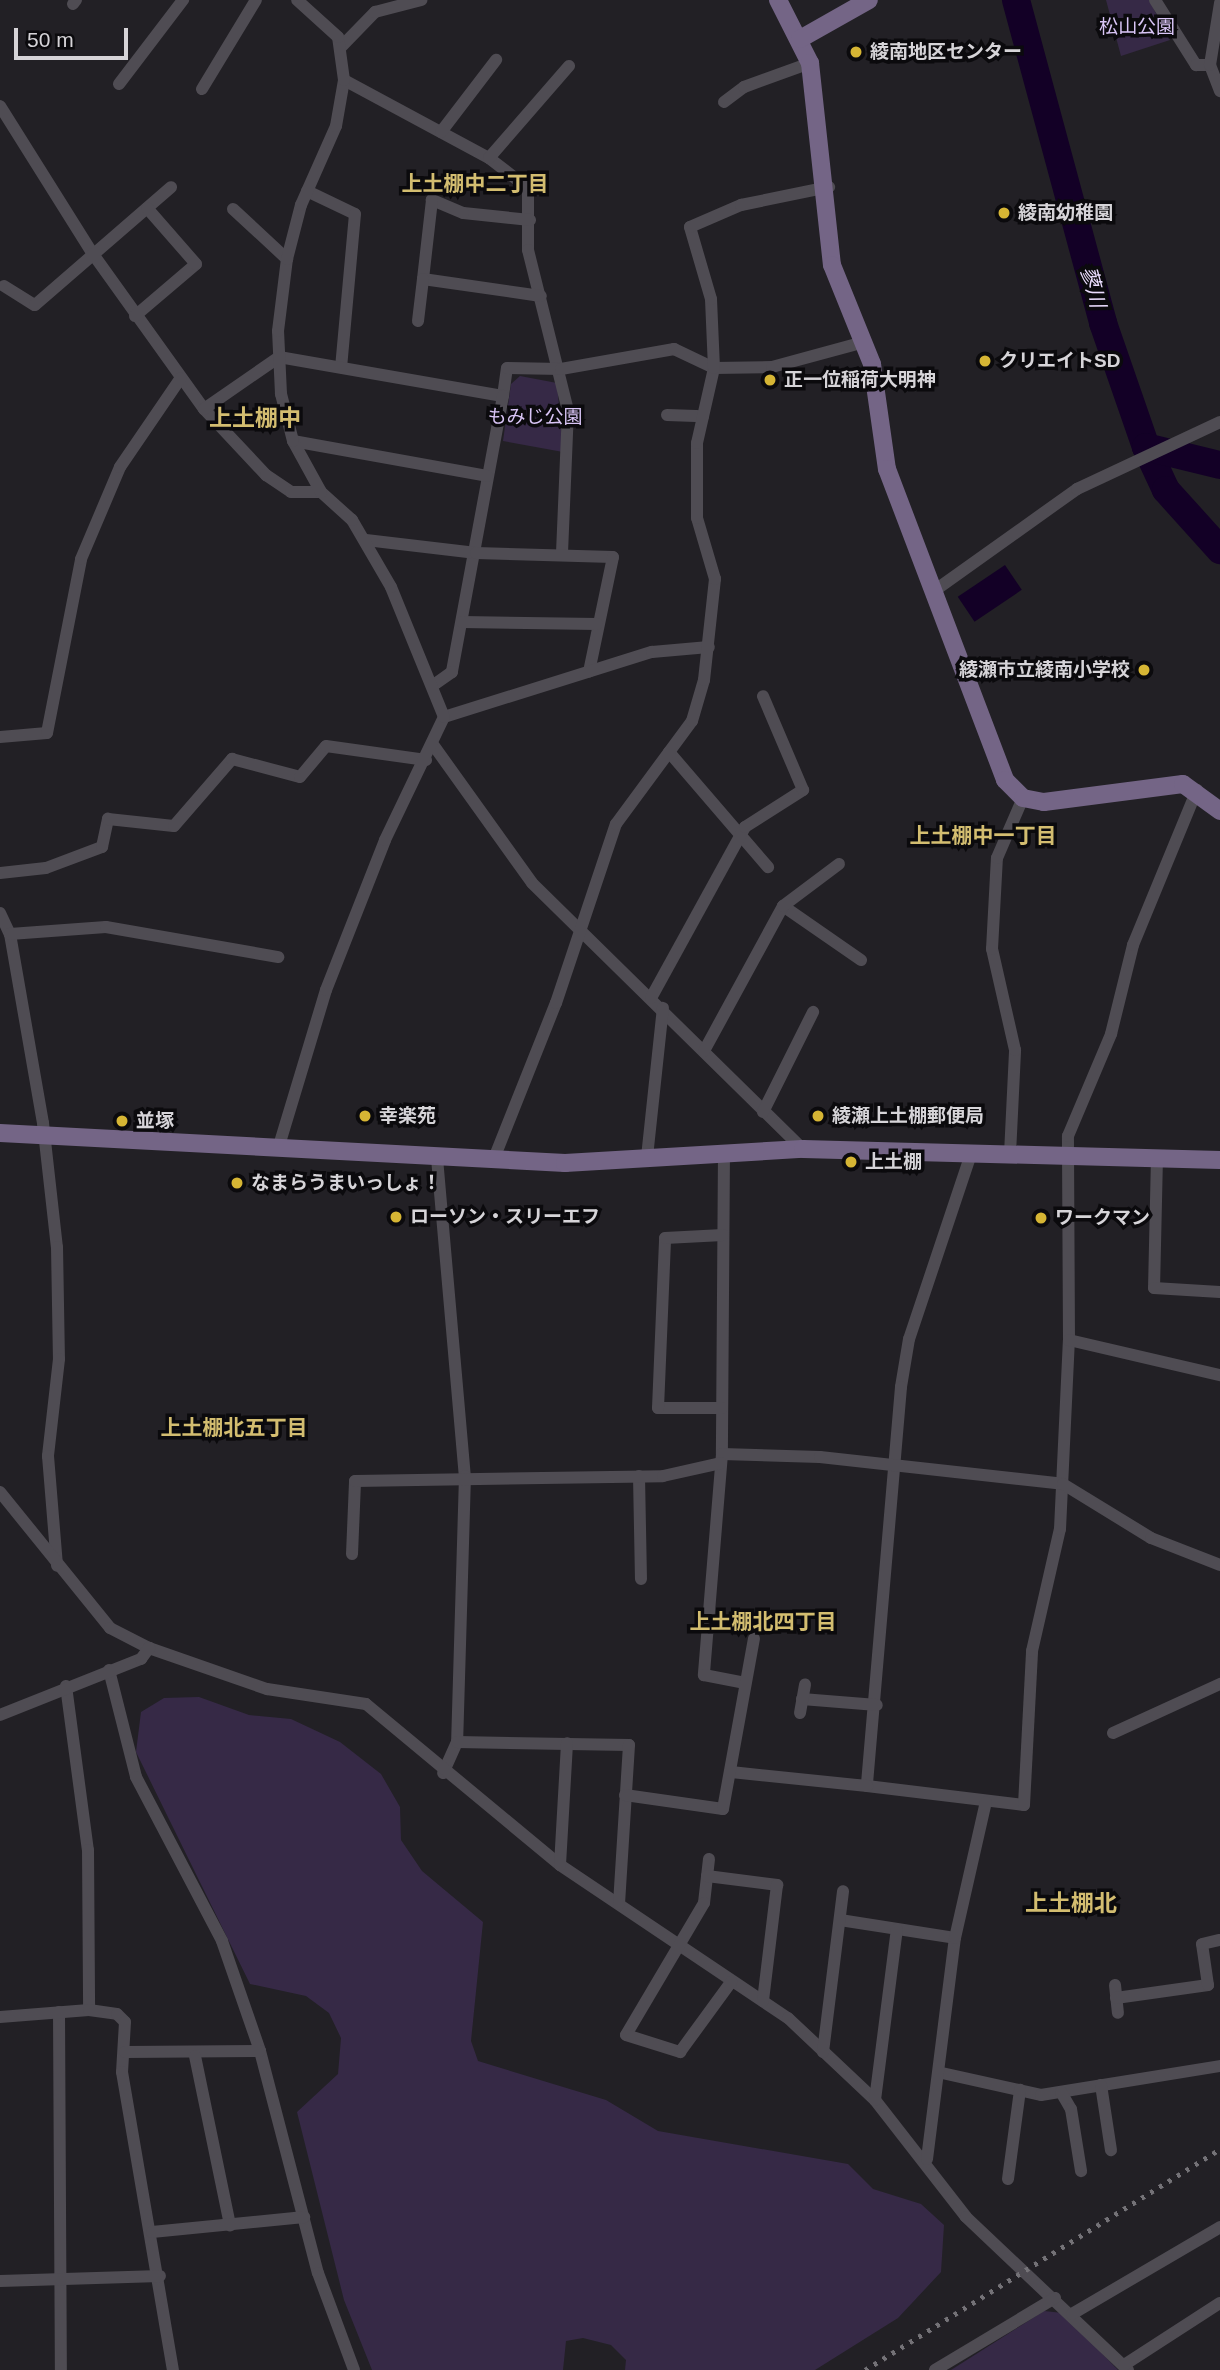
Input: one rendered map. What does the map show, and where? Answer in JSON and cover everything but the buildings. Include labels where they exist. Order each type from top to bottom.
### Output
[{"type":"street","points":[[119,84],[183,0]]},
{"type":"street","points":[[202,89],[256,0]]},
{"type":"street","points":[[278,1149],[326,990],[385,840],[434,746],[444,717],[435,684],[366,540],[321,492],[293,441],[279,357],[287,259],[307,191],[336,126],[344,80],[341,47],[332,28],[297,0]]},
{"type":"street","points":[[341,47],[375,12],[421,0]]},
{"type":"street","points":[[778,0],[810,63],[829,187],[832,265],[864,342],[887,469],[1005,779],[1023,798],[1044,802],[1167,782],[1197,790],[1220,811]]},
{"type":"street","points":[[800,39],[869,0]]},
{"type":"street","points":[[1155,0],[1196,65],[1210,65]]},
{"type":"street","points":[[1220,3],[1210,65],[1220,91]]},
{"type":"street","points":[[442,132],[496,60]]},
{"type":"street","points":[[724,102],[744,87],[810,63]]},
{"type":"street","points":[[489,158],[569,66]]},
{"type":"street","points":[[344,80],[489,158],[528,188],[528,250],[561,369],[570,458],[562,555]]},
{"type":"street","points":[[0,106],[93,254],[204,409],[266,475],[291,492],[321,492]]},
{"type":"street","points":[[4,286],[35,305],[171,187]]},
{"type":"street","points":[[493,1161],[580,930],[616,824],[692,720],[709,647],[715,579],[696,503],[703,416],[714,368],[711,299],[690,226],[741,205],[829,187]]},
{"type":"street","points":[[307,191],[355,214],[341,367]]},
{"type":"street","points":[[418,320],[432,201],[463,213],[530,220]]},
{"type":"street","points":[[135,316],[196,264],[147,208]]},
{"type":"street","points":[[233,209],[287,259]]},
{"type":"street","points":[[423,279],[541,296]]},
{"type":"street","points":[[435,684],[452,672],[476,553],[507,368],[561,369],[674,349],[714,368],[784,365],[864,342]]},
{"type":"street","points":[[204,409],[279,357],[503,396]]},
{"type":"street","points":[[0,737],[47,733],[81,559],[120,467],[180,379]]},
{"type":"street","points":[[667,415],[703,416]]},
{"type":"street","points":[[934,591],[1077,488],[1220,422]]},
{"type":"street","points":[[293,441],[487,476]]},
{"type":"street","points":[[366,540],[476,553],[613,557],[589,672]]},
{"type":"street","points":[[462,622],[597,624]]},
{"type":"street","points":[[444,717],[652,652],[709,647]]},
{"type":"street","points":[[651,998],[740,833],[803,790],[763,696]]},
{"type":"street","points":[[0,873],[46,868],[102,847],[108,819],[173,826],[232,758],[300,777],[326,746],[426,760]]},
{"type":"street","points":[[434,746],[488,830],[580,930],[663,1008],[763,1112],[803,1149]]},
{"type":"street","points":[[669,752],[768,867]]},
{"type":"street","points":[[731,1772],[1024,1805],[1032,1651],[1060,1529],[1063,1484],[1069,1340],[1065,1156],[1111,1034],[1133,945],[1197,790]]},
{"type":"street","points":[[1010,1154],[1015,1050],[992,950],[997,858],[1023,798]]},
{"type":"street","points":[[704,1051],[783,906],[839,864]]},
{"type":"street","points":[[783,906],[861,960]]},
{"type":"street","points":[[0,913],[10,934],[44,1135],[57,1247],[59,1359],[48,1456],[57,1566]]},
{"type":"street","points":[[10,934],[106,927],[278,957]]},
{"type":"street","points":[[647,1157],[663,1008]]},
{"type":"street","points":[[763,1112],[813,1012]]},
{"type":"street","points":[[0,1133],[493,1161],[803,1149],[1220,1160]]},
{"type":"street","points":[[724,1152],[722,1459],[704,1675],[745,1683]]},
{"type":"street","points":[[867,1786],[877,1705],[894,1464],[909,1339],[971,1154]]},
{"type":"street","points":[[1157,1157],[1154,1288],[1220,1292]]},
{"type":"street","points":[[437,1158],[465,1476],[457,1742],[443,1773]]},
{"type":"street","points":[[722,1408],[658,1408],[665,1237],[723,1235]]},
{"type":"street","points":[[1069,1340],[1220,1375]]},
{"type":"street","points":[[352,1554],[355,1480],[465,1476],[639,1476],[700,1472],[722,1459],[894,1464],[1063,1484],[1151,1538],[1220,1565]]},
{"type":"street","points":[[639,1476],[641,1579]]},
{"type":"street","points":[[0,1492],[99,1619],[149,1648],[267,1689],[366,1704],[443,1773],[559,1865],[619,1904],[680,1950],[763,2001],[875,2101],[927,2159],[966,2217],[1001,2252],[1054,2296],[1126,2367],[1220,2303]]},
{"type":"street","points":[[625,1795],[723,1809],[754,1639]]},
{"type":"street","points":[[0,1715],[66,1686],[141,1659],[149,1648]]},
{"type":"street","points":[[109,1670],[132,1766],[222,1941],[260,2051],[304,2217],[354,2370]]},
{"type":"street","points":[[800,1713],[805,1684]]},
{"type":"street","points":[[1112,1733],[1220,1684]]},
{"type":"street","points":[[66,1686],[88,1850],[89,2010]]},
{"type":"street","points":[[803,1699],[877,1705]]},
{"type":"street","points":[[457,1742],[629,1745],[619,1904]]},
{"type":"street","points":[[559,1865],[567,1743]]},
{"type":"street","points":[[927,2159],[943,2073],[956,1938],[986,1802]]},
{"type":"street","points":[[709,1860],[704,1903],[680,1950],[626,2035],[680,2052],[731,1982]]},
{"type":"street","points":[[707,1876],[777,1885],[763,2001]]},
{"type":"street","points":[[823,2052],[843,1891]]},
{"type":"street","points":[[839,1920],[956,1938]]},
{"type":"street","points":[[875,2101],[897,1929]]},
{"type":"street","points":[[1116,1998],[1208,1985],[1202,1944],[1220,1940]]},
{"type":"street","points":[[1115,1985],[1118,2013]]},
{"type":"street","points":[[0,2017],[89,2010],[117,2014],[125,2022],[122,2072],[160,2276],[173,2370]]},
{"type":"street","points":[[59,2012],[61,2370]]},
{"type":"street","points":[[125,2052],[195,2056],[260,2051]]},
{"type":"street","points":[[195,2056],[230,2225]]},
{"type":"street","points":[[943,2073],[1020,2090],[1060,2092],[1220,2066]]},
{"type":"street","points":[[1101,2085],[1111,2150]]},
{"type":"street","points":[[1007,2179],[1020,2090]]},
{"type":"street","points":[[1060,2092],[1071,2109],[1081,2171]]},
{"type":"street","points":[[152,2232],[304,2217]]},
{"type":"street","points":[[1072,2314],[1220,2227]]},
{"type":"street","points":[[0,2280],[160,2276]]},
{"type":"street","points":[[935,2370],[1054,2296]]},
{"type":"green space","name":"松山公園","points":[[1106,0],[1149,0],[1170,40],[1121,56]]},
{"type":"green space","name":"もみじ公園","points":[[520,376],[557,383],[563,452],[503,441],[511,384]]},
{"type":"green space","points":[[199,1697],[249,1715],[291,1719],[340,1742],[381,1774],[400,1807],[401,1840],[422,1871],[483,1922],[471,2041],[478,2061],[606,2100],[658,2131],[848,2164],[873,2189],[921,2204],[944,2225],[941,2272],[898,2318],[815,2370],[625,2370],[626,2360],[611,2345],[583,2338],[566,2341],[563,2370],[372,2370],[344,2300],[297,2112],[338,2074],[341,2038],[329,2013],[306,1996],[250,1984],[136,1752],[141,1712],[164,1698]]},
{"type":"green space","points":[[1044,2311],[1063,2313],[1118,2370],[951,2370]]},
{"type":"shaded area","points":[[1005,565],[1022,590],[975,622],[958,597]]},
{"type":"waterway","name":"蓼川","points":[[1016,0],[1103,323],[1146,447],[1166,490],[1220,550]]},
{"type":"waterway","points":[[1146,447],[1220,465]]},
{"type":"railway","points":[[865,2370],[1220,2149]]},
{"type":"place","name":"綾南地区センター","points":[[856,52]]},
{"type":"place","name":"綾南幼稚園","points":[[1004,213]]},
{"type":"place","name":"クリエイトSD","points":[[985,361]]},
{"type":"place","name":"正一位稲荷大明神","points":[[770,380]]},
{"type":"place","name":"綾瀬市立綾南小学校","points":[[1144,670]]},
{"type":"place","name":"幸楽苑","points":[[365,1116]]},
{"type":"place","name":"綾瀬上土棚郵便局","points":[[818,1116]]},
{"type":"place","name":"並塚","points":[[122,1121]]},
{"type":"place","name":"上土棚","points":[[851,1162]]},
{"type":"place","name":"なまらうまいっしょ！","points":[[237,1183]]},
{"type":"place","name":"ローソン・スリーエフ","points":[[396,1217]]},
{"type":"place","name":"ワークマン","points":[[1041,1218]]},
{"type":"district","name":"上土棚中二丁目","points":[[475,184]]},
{"type":"district","name":"上土棚中","points":[[255,418]]},
{"type":"district","name":"上土棚中一丁目","points":[[983,836]]},
{"type":"district","name":"上土棚北五丁目","points":[[234,1428]]},
{"type":"district","name":"上土棚北四丁目","points":[[763,1622]]},
{"type":"district","name":"上土棚北","points":[[1071,1903]]}]
